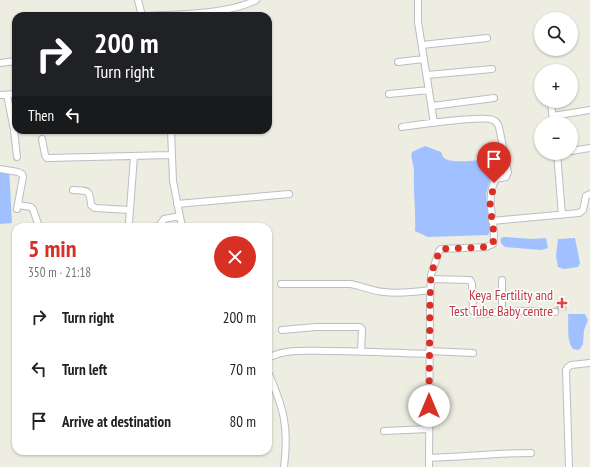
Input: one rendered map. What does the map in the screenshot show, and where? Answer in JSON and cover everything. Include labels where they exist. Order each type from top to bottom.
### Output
[{"type":"street","points":[[138,0],[141,12]]},
{"type":"street","points":[[199,12],[240,6],[256,0]]},
{"type":"street","points":[[418,0],[418,22],[434,123]]},
{"type":"street","points":[[422,45],[487,38]]},
{"type":"street","points":[[398,62],[424,59]]},
{"type":"street","points":[[0,63],[12,62]]},
{"type":"street","points":[[427,75],[492,69]]},
{"type":"street","points":[[389,94],[429,90]]},
{"type":"street","points":[[3,95],[12,124]]},
{"type":"street","points":[[432,106],[494,98]]},
{"type":"street","points":[[568,116],[590,110]]},
{"type":"street","points":[[402,127],[434,123],[488,119],[493,120],[499,127],[508,172],[506,177],[494,180],[490,205],[494,234],[493,244],[486,247],[441,249],[431,274],[429,467]]},
{"type":"street","points":[[14,134],[17,157]]},
{"type":"street","points":[[171,134],[173,181],[181,223]]},
{"type":"street","points":[[42,139],[47,158],[171,155]]},
{"type":"street","points":[[578,149],[590,148]]},
{"type":"street","points":[[129,223],[134,156]]},
{"type":"street","points":[[558,160],[562,215]]},
{"type":"street","points":[[0,169],[22,174],[17,207],[31,207],[38,223]]},
{"type":"street","points":[[73,190],[89,192],[91,197],[91,205],[94,208],[130,210]]},
{"type":"street","points":[[177,204],[289,194]]},
{"type":"street","points":[[492,221],[562,215],[582,211],[586,196],[590,194]]},
{"type":"street","points":[[161,223],[164,219],[180,216]]},
{"type":"street","points":[[431,279],[470,280],[472,284],[473,311],[475,313],[481,314],[517,310],[555,312]]},
{"type":"street","points":[[502,280],[502,311]]},
{"type":"street","points":[[281,284],[350,284],[374,290],[397,293],[430,290]]},
{"type":"street","points":[[282,330],[316,327],[360,327],[362,329],[361,352]]},
{"type":"street","points":[[272,356],[296,351],[473,353]]},
{"type":"street","points":[[569,467],[566,370],[571,365],[590,363]]},
{"type":"street","points":[[272,381],[280,400],[284,416],[287,440],[284,467]]},
{"type":"street","points":[[384,431],[429,429]]},
{"type":"street","points":[[429,458],[464,457],[503,453],[531,453]]},
{"type":"water","points":[[425,146],[441,152],[443,157],[447,160],[480,160],[489,166],[492,173],[486,194],[492,229],[488,235],[428,237],[415,231],[414,171],[412,152]]},
{"type":"water","points":[[0,165],[9,167],[12,223],[0,224]]},
{"type":"water","points":[[501,238],[533,239],[546,238],[548,248],[541,250],[505,247],[502,244]]},
{"type":"water","points":[[575,238],[580,263],[578,267],[564,269],[558,267],[556,256],[558,239]]},
{"type":"water","points":[[568,314],[585,314],[588,320],[584,330],[583,344],[579,350],[573,349],[569,342]]},
{"type":"building","points":[[557,300],[566,300],[566,310],[559,310],[556,308]]},
{"type":"place","name":"Keya Fertility and Test Tube Baby centre","points":[[562,303]]},
{"type":"route","points":[[429,406],[431,274],[441,249],[486,247],[493,244],[494,234],[490,205],[494,183]]}]
